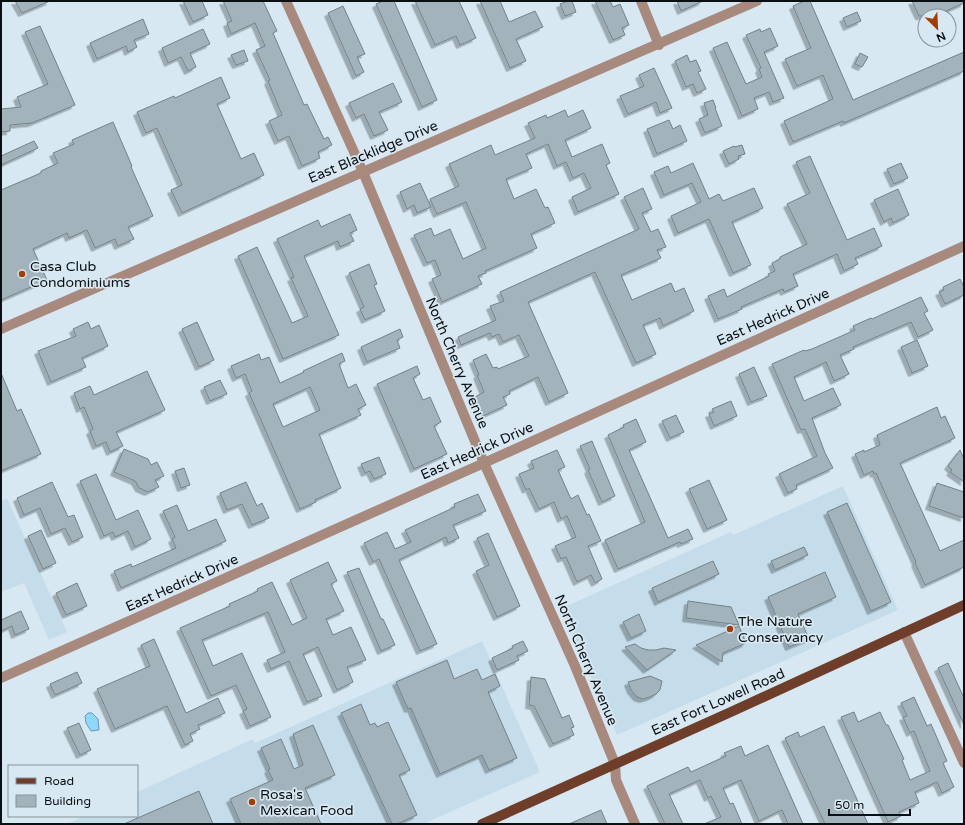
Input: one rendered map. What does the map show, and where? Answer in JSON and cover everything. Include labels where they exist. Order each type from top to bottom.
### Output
[{"type":"main road","name":"East Fort Lowell Road","points":[[482,824],[964,605]]},
{"type":"street","name":"North Cherry Avenue","points":[[286,1],[362,172],[484,463],[576,666],[616,764],[616,780],[635,824]]},
{"type":"street","points":[[641,1],[659,45]]},
{"type":"street","name":"East Blacklidge Drive","points":[[1,329],[659,45],[757,1]]},
{"type":"street","name":"East Hedrick Drive","points":[[1,678],[484,463],[964,246]]},
{"type":"street","points":[[904,632],[964,763]]},
{"type":"shaded area","points":[[843,486],[898,610],[617,735],[560,609],[731,532],[733,535]]},
{"type":"shaded area","points":[[7,498],[67,632],[49,640],[24,583],[1,592],[1,501]]},
{"type":"shaded area","points":[[482,641],[540,772],[423,824],[67,824],[82,817],[138,817],[138,792],[253,739],[255,743]]},
{"type":"water","points":[[88,713],[92,713],[98,719],[99,730],[91,731],[86,723],[85,716]]},
{"type":"building","points":[[15,1],[50,1],[22,13]]},
{"type":"building","points":[[183,1],[202,1],[208,15],[193,22]]},
{"type":"building","points":[[223,1],[263,1],[277,31],[273,33],[304,105],[307,104],[324,139],[328,137],[332,145],[318,152],[320,158],[302,166],[289,136],[278,141],[269,121],[282,115],[268,81],[270,80],[256,50],[265,46],[255,23],[231,34],[227,23],[232,21]]},
{"type":"building","points":[[383,1],[394,1],[437,100],[422,107],[376,4]]},
{"type":"building","points":[[415,1],[459,1],[476,38],[460,45],[456,36],[435,45]]},
{"type":"building","points":[[480,1],[500,1],[509,22],[535,11],[543,27],[516,39],[526,61],[510,68]]},
{"type":"building","points":[[572,1],[576,12],[565,16],[560,4]]},
{"type":"building","points":[[595,1],[610,1],[613,7],[620,4],[629,25],[622,28],[625,35],[613,40]]},
{"type":"building","points":[[677,1],[703,1],[681,11]]},
{"type":"building","points":[[804,1],[810,1],[853,100],[964,52],[964,71],[844,123],[843,121],[793,142],[784,121],[833,99],[823,75],[797,86],[785,59],[811,48],[793,6]]},
{"type":"building","points":[[912,1],[964,1],[964,3],[953,8],[917,8],[917,12]]},
{"type":"building","points":[[343,6],[365,54],[357,57],[364,72],[356,76],[328,13]]},
{"type":"building","points":[[857,12],[861,21],[847,27],[843,18]]},
{"type":"building","points":[[143,19],[149,34],[134,40],[137,47],[128,52],[126,46],[97,59],[90,43]]},
{"type":"building","points":[[40,26],[75,105],[32,123],[10,125],[10,131],[1,132],[1,109],[21,107],[17,97],[48,84],[25,32]]},
{"type":"building","points":[[770,28],[778,46],[764,52],[784,98],[773,102],[769,92],[754,98],[758,109],[742,116],[713,48],[727,42],[746,84],[762,77],[759,69],[761,68],[746,35],[760,29],[761,32]]},
{"type":"building","points":[[203,29],[210,44],[190,53],[196,67],[188,71],[181,57],[168,63],[162,48]]},
{"type":"building","points":[[244,50],[248,61],[236,65],[231,55]]},
{"type":"building","points":[[860,53],[868,57],[862,67],[855,64]]},
{"type":"building","points":[[687,55],[690,62],[696,60],[701,71],[698,72],[706,89],[697,93],[693,84],[686,87],[675,61]]},
{"type":"building","points":[[654,68],[672,108],[660,113],[656,102],[628,114],[620,96],[644,86],[639,75]]},
{"type":"building","points":[[221,77],[230,98],[217,104],[241,159],[254,153],[264,175],[182,213],[171,190],[182,185],[157,128],[146,133],[137,112],[174,96],[175,98]]},
{"type":"building","points":[[393,83],[402,102],[379,112],[388,130],[374,136],[364,114],[356,118],[349,103]]},
{"type":"building","points":[[713,100],[722,126],[705,133],[699,119],[708,115],[704,103]]},
{"type":"building","points":[[565,110],[568,117],[583,110],[591,128],[565,140],[572,157],[602,144],[610,163],[606,165],[619,194],[578,212],[572,197],[591,188],[584,173],[573,178],[566,162],[557,166],[548,144],[526,154],[532,168],[506,179],[514,199],[536,189],[545,208],[548,207],[555,223],[531,234],[537,248],[485,271],[486,273],[478,276],[482,284],[442,302],[432,279],[441,275],[435,260],[427,263],[414,235],[431,228],[434,236],[450,229],[463,259],[486,248],[466,202],[437,214],[430,199],[459,186],[449,164],[491,145],[495,155],[535,138],[528,123],[546,115],[547,118]]},
{"type":"building","points":[[669,120],[673,129],[680,125],[687,141],[657,154],[647,129]]},
{"type":"building","points":[[113,122],[153,216],[128,227],[134,239],[118,246],[115,239],[95,248],[87,230],[69,238],[67,233],[33,249],[47,280],[1,300],[1,190],[41,173],[41,171],[58,163],[53,153],[74,144],[72,140]]},
{"type":"building","points":[[34,141],[38,148],[1,165],[1,156]]},
{"type":"building","points":[[742,145],[745,154],[738,156],[739,159],[729,164],[723,151],[734,146]]},
{"type":"building","points":[[810,156],[847,240],[874,228],[882,246],[855,258],[858,264],[844,271],[837,254],[793,274],[798,286],[784,292],[783,289],[741,307],[742,309],[718,319],[708,296],[724,289],[727,297],[769,276],[768,274],[775,271],[772,263],[780,259],[780,257],[807,244],[787,204],[810,193],[796,162]]},
{"type":"building","points":[[693,163],[709,199],[719,194],[723,201],[754,188],[763,208],[732,222],[751,265],[733,273],[709,219],[678,233],[671,216],[701,202],[692,183],[664,195],[654,172],[668,166],[671,173]]},
{"type":"building","points":[[901,163],[908,178],[894,184],[887,169]]},
{"type":"building","points":[[420,183],[431,207],[417,213],[414,205],[407,209],[400,192]]},
{"type":"building","points":[[643,188],[652,209],[642,213],[651,232],[658,229],[666,247],[657,250],[661,258],[621,275],[632,300],[671,283],[675,292],[684,288],[694,311],[663,326],[660,318],[643,325],[656,354],[636,363],[595,272],[528,302],[568,393],[549,402],[538,377],[509,391],[510,394],[503,397],[507,405],[483,416],[475,397],[484,392],[473,360],[486,354],[493,368],[497,367],[498,369],[529,356],[519,335],[503,342],[499,334],[492,337],[490,333],[461,345],[458,337],[496,320],[490,306],[504,301],[500,292],[639,229],[624,197]]},
{"type":"building","points":[[898,189],[909,215],[893,223],[891,218],[884,222],[874,200]]},
{"type":"building","points":[[350,214],[357,230],[350,233],[354,241],[340,247],[338,241],[304,256],[339,335],[283,359],[238,256],[257,247],[292,323],[308,316],[291,278],[294,277],[277,239],[318,220],[321,227]]},
{"type":"building","points":[[369,264],[377,284],[374,285],[385,311],[365,320],[360,309],[364,307],[349,273]]},
{"type":"building","points":[[960,279],[964,287],[964,295],[945,304],[939,292],[944,290],[943,287]]},
{"type":"building","points":[[921,297],[928,311],[924,313],[933,330],[918,337],[911,322],[853,347],[854,349],[840,355],[849,374],[834,381],[826,362],[794,377],[804,401],[833,388],[841,405],[812,418],[825,453],[833,468],[796,485],[797,489],[788,493],[779,474],[817,456],[805,429],[801,430],[772,364],[804,350],[812,349],[855,330],[853,326]]},
{"type":"building","points":[[88,322],[91,329],[99,325],[108,346],[82,358],[86,367],[51,382],[38,351],[76,336],[73,329]]},
{"type":"building","points":[[197,322],[214,360],[199,367],[182,329]]},
{"type":"building","points":[[400,329],[403,337],[397,340],[400,348],[367,362],[361,347]]},
{"type":"building","points":[[917,340],[928,366],[912,373],[901,347]]},
{"type":"building","points":[[342,353],[345,361],[339,364],[348,388],[356,384],[366,405],[358,409],[361,415],[319,434],[341,488],[300,509],[249,393],[252,391],[245,374],[236,378],[231,366],[259,354],[261,360],[269,357],[280,383],[304,372],[303,371]],"holes":[[[310,387],[320,410],[283,427],[273,404]]]},
{"type":"building","points":[[417,366],[420,374],[413,378],[423,400],[430,397],[441,422],[434,426],[447,454],[414,469],[377,384]]},
{"type":"building","points":[[754,367],[767,396],[751,402],[739,374]]},
{"type":"building","points":[[147,371],[165,410],[116,432],[123,446],[110,452],[106,442],[96,446],[90,431],[93,429],[84,407],[80,409],[74,393],[90,386],[94,395]]},
{"type":"building","points":[[1,373],[17,411],[21,409],[41,454],[1,471]]},
{"type":"building","points":[[220,380],[227,394],[210,401],[204,387]]},
{"type":"building","points":[[731,401],[737,416],[714,426],[709,414],[714,412],[712,409]]},
{"type":"building","points":[[937,407],[941,418],[945,416],[955,438],[900,463],[940,551],[964,540],[964,567],[925,585],[876,473],[874,474],[873,471],[864,475],[855,454],[880,445],[877,435]]},
{"type":"building","points":[[676,415],[684,432],[670,438],[662,421]]},
{"type":"building","points":[[636,419],[646,442],[629,450],[668,538],[688,529],[693,539],[681,544],[680,542],[618,569],[605,540],[645,522],[608,435],[624,427],[623,425]]},
{"type":"building","points":[[592,441],[615,496],[602,502],[588,470],[590,469],[580,446]]},
{"type":"building","points":[[124,449],[148,459],[151,465],[157,462],[164,476],[155,480],[159,487],[148,492],[139,488],[135,481],[114,472]]},
{"type":"building","points":[[557,450],[565,467],[558,470],[571,499],[578,495],[587,515],[589,514],[601,541],[588,546],[602,579],[595,583],[591,575],[577,582],[566,557],[561,559],[555,546],[576,537],[567,516],[561,519],[554,502],[539,509],[529,488],[526,490],[519,474],[534,468],[531,461]]},
{"type":"building","points":[[960,450],[964,459],[964,482],[950,472],[952,470],[948,466]]},
{"type":"building","points":[[379,457],[386,474],[374,479],[370,471],[365,473],[361,464]]},
{"type":"building","points":[[184,468],[190,485],[181,488],[175,471]]},
{"type":"building","points":[[96,474],[116,520],[138,510],[151,539],[135,547],[128,531],[115,537],[113,532],[104,536],[80,481]]},
{"type":"building","points":[[709,480],[727,520],[707,529],[689,489]]},
{"type":"building","points":[[52,482],[68,517],[74,515],[83,537],[72,542],[65,528],[51,534],[40,508],[24,515],[17,498]]},
{"type":"building","points":[[246,482],[257,506],[262,503],[269,518],[252,525],[242,504],[227,510],[220,493]]},
{"type":"building","points":[[937,483],[964,492],[964,518],[929,506]]},
{"type":"building","points":[[478,494],[486,511],[453,525],[459,538],[448,543],[446,537],[399,560],[437,644],[420,651],[379,559],[373,562],[364,543],[387,532],[395,549],[411,542],[405,530],[455,507],[454,504]]},
{"type":"building","points":[[847,503],[891,602],[871,611],[827,512]]},
{"type":"building","points":[[177,505],[188,531],[216,519],[226,541],[121,588],[114,571],[131,564],[132,567],[176,548],[172,539],[175,537],[163,511]]},
{"type":"building","points":[[41,530],[56,563],[43,569],[28,536]]},
{"type":"building","points":[[488,533],[520,606],[497,617],[476,571],[489,565],[477,538]]},
{"type":"building","points":[[804,547],[808,555],[775,570],[771,561]]},
{"type":"building","points":[[713,561],[719,574],[658,602],[652,588]]},
{"type":"building","points":[[328,562],[337,581],[331,584],[344,611],[326,619],[333,635],[351,627],[366,660],[347,667],[353,682],[337,690],[318,647],[303,654],[322,696],[307,702],[289,661],[271,669],[267,660],[285,652],[268,612],[202,640],[213,666],[242,653],[271,717],[250,726],[243,711],[247,709],[236,685],[211,696],[180,628],[230,606],[229,604],[258,591],[257,589],[272,582],[292,625],[307,618],[290,580]]},
{"type":"building","points":[[359,568],[381,619],[383,619],[395,645],[381,651],[347,572]]},
{"type":"building","points":[[825,572],[836,597],[798,614],[809,639],[789,647],[768,597]]},
{"type":"building","points":[[77,583],[87,606],[66,615],[56,593]]},
{"type":"building","points":[[688,601],[731,607],[739,625],[686,618]]},
{"type":"building","points":[[21,611],[29,629],[15,635],[12,626],[1,631],[1,620]]},
{"type":"building","points":[[639,614],[646,631],[631,638],[623,622]]},
{"type":"building","points":[[739,626],[746,643],[723,653],[722,662],[696,645]]},
{"type":"building","points":[[154,639],[186,713],[218,698],[225,713],[198,725],[200,729],[190,734],[193,741],[185,745],[167,706],[115,729],[97,689],[150,666],[141,645]]},
{"type":"building","points":[[523,641],[528,651],[517,656],[519,660],[497,670],[492,658],[513,648],[512,646]]},
{"type":"building","points":[[635,644],[648,650],[664,648],[676,650],[647,670],[625,647]]},
{"type":"building","points":[[447,660],[454,679],[477,669],[482,680],[495,674],[500,686],[488,692],[517,758],[489,770],[482,755],[440,774],[411,708],[408,709],[396,682]]},
{"type":"building","points":[[948,663],[964,698],[964,725],[938,668]]},
{"type":"building","points":[[77,672],[82,683],[55,695],[50,684]]},
{"type":"building","points":[[650,676],[662,681],[660,690],[650,697],[643,699],[637,697],[631,690],[628,682]]},
{"type":"building","points":[[531,677],[545,679],[562,718],[569,715],[574,727],[571,728],[574,735],[553,744],[534,706],[529,705]]},
{"type":"building","points":[[914,697],[927,726],[931,724],[947,761],[943,763],[954,787],[942,793],[937,782],[915,792],[919,803],[899,812],[901,816],[888,822],[841,717],[854,712],[858,722],[880,712],[886,725],[888,725],[904,759],[902,760],[910,780],[930,771],[914,731],[910,733],[903,717],[907,716],[901,703]]},
{"type":"building","points":[[361,704],[370,725],[375,723],[377,727],[388,722],[410,770],[399,775],[417,815],[397,824],[392,824],[341,713]]},
{"type":"building","points":[[79,723],[91,750],[80,755],[67,728]]},
{"type":"building","points":[[313,725],[335,775],[305,788],[321,824],[241,824],[230,799],[273,780],[261,748],[281,739],[294,769],[303,765],[293,734]]},
{"type":"building","points":[[824,726],[868,824],[825,824],[785,738],[798,732],[800,737]]},
{"type":"building","points":[[768,745],[803,824],[788,824],[782,810],[759,821],[741,780],[723,788],[730,804],[733,803],[742,824],[704,824],[721,817],[711,796],[708,798],[700,780],[669,794],[683,824],[665,824],[647,786],[688,767],[691,772],[726,756],[724,753],[741,746],[745,756]]},
{"type":"building","points":[[199,791],[213,824],[124,824]]},
{"type":"building","points":[[601,810],[607,824],[569,824]]},
{"type":"place","name":"Casa Club Condominiums","points":[[22,274]]},
{"type":"place","name":"The Nature Conservancy","points":[[730,629]]},
{"type":"place","name":"Rosa's Mexican Food","points":[[252,802]]}]
